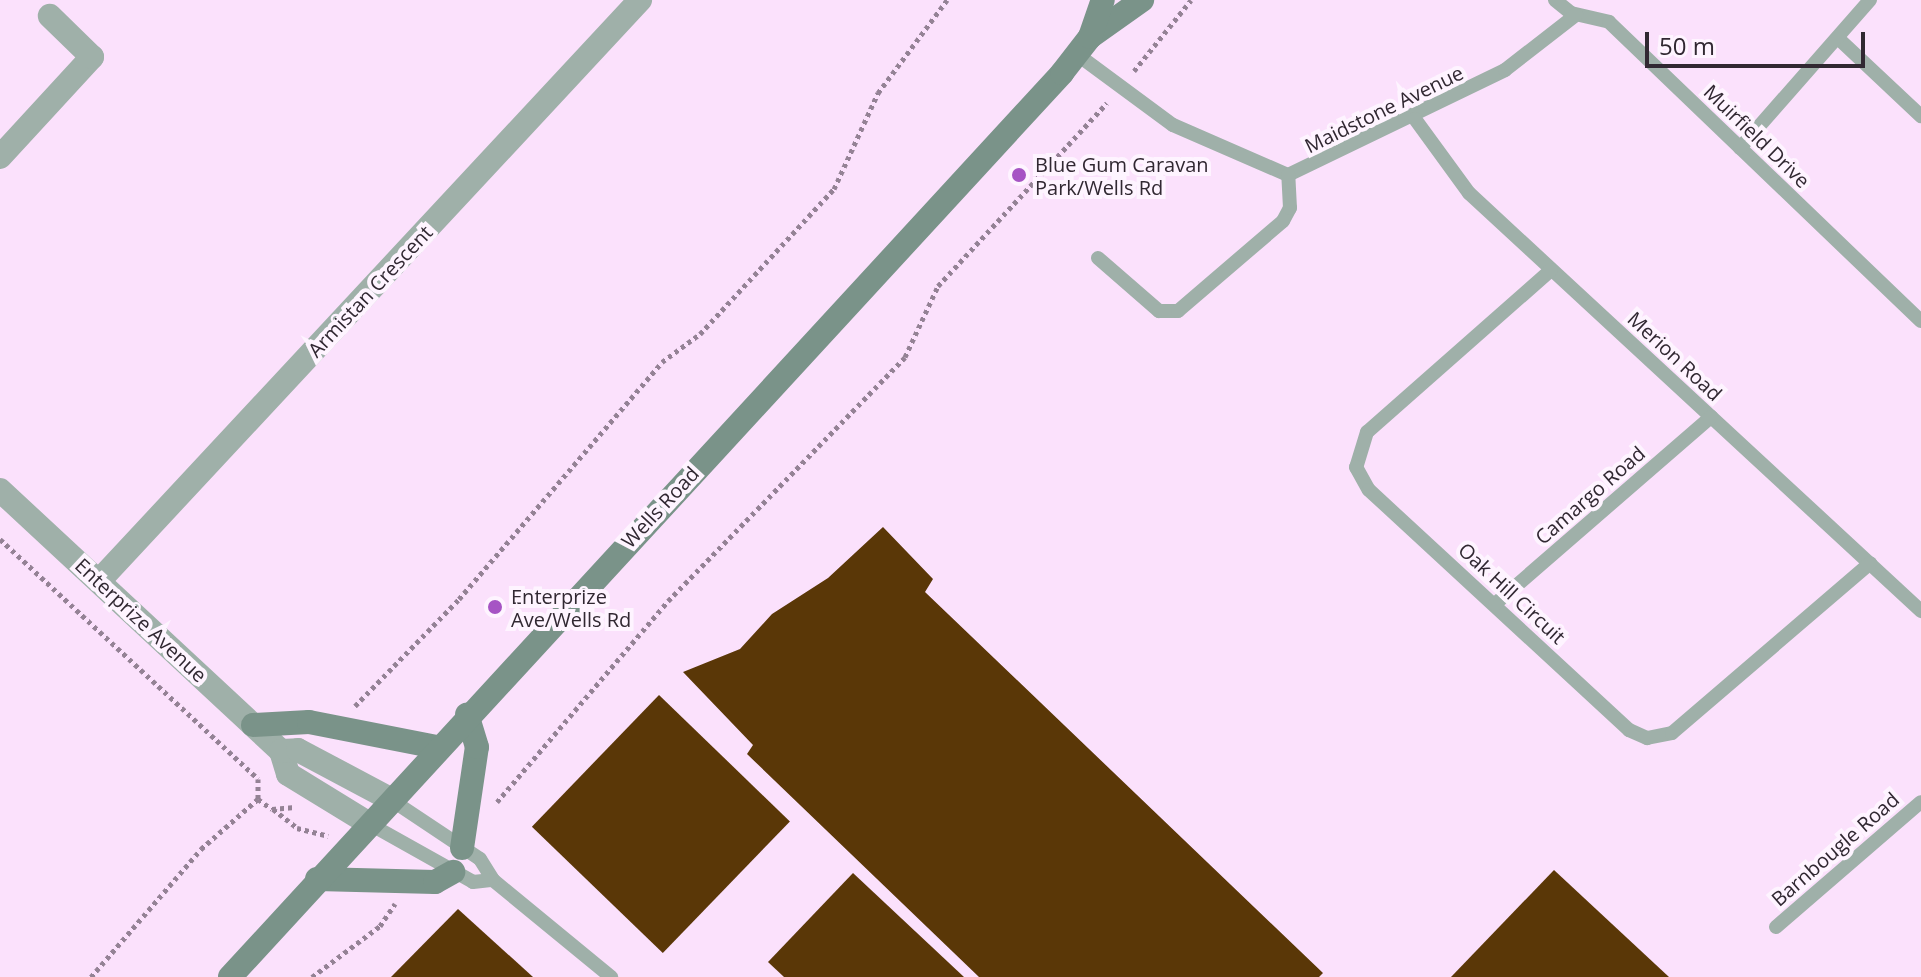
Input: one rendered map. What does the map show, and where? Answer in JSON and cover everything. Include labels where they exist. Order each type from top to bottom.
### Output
[{"type":"main road","name":"Wells Road","points":[[1084,46],[1103,0]]},
{"type":"main road","name":"Wells Road","points":[[230,977],[467,714],[1084,46],[1142,0]]},
{"type":"main road","points":[[462,848],[477,747],[467,714]]},
{"type":"main road","points":[[253,725],[309,722],[437,747]]},
{"type":"main road","points":[[317,879],[435,882],[453,872]]},
{"type":"street","name":"Armistan Crescent","points":[[99,581],[640,0]]},
{"type":"street","points":[[0,157],[92,57],[50,16]]},
{"type":"street","name":"Enterprize Avenue","points":[[0,490],[281,751],[288,774],[310,792],[368,823]]},
{"type":"street","name":"Enterprize Avenue","points":[[281,751],[298,750],[390,799]]},
{"type":"lane","name":"Muirfield Drive","points":[[1555,0],[1576,15],[1609,22],[1921,321]]},
{"type":"lane","points":[[1740,148],[1841,41],[1870,0]]},
{"type":"lane","name":"Maidstone Avenue","points":[[1084,46],[1119,90],[1234,157],[1288,175],[1415,119],[1521,61],[1576,15]]},
{"type":"lane","points":[[1841,41],[1921,116]]},
{"type":"lane","name":"Merion Road","points":[[1415,119],[1469,193],[1921,611]]},
{"type":"lane","points":[[1098,258],[1159,311],[1178,311],[1283,221],[1290,208],[1288,175]]},
{"type":"lane","name":"Oak Hill Circuit","points":[[1551,270],[1367,432],[1355,450],[1369,490],[1629,730],[1658,738],[1870,563]]},
{"type":"lane","name":"Camargo Road","points":[[1495,604],[1711,417]]},
{"type":"lane","points":[[390,799],[462,848],[493,880],[611,977]]},
{"type":"lane","name":"Barnbougle Road","points":[[1776,927],[1921,802]]},
{"type":"lane","points":[[368,823],[473,882],[493,880]]},
{"type":"path","points":[[352,732],[364,693],[459,599],[662,362],[700,334],[834,189],[878,93],[947,0]]},
{"type":"path","points":[[468,807],[501,798],[668,601],[905,357],[938,286],[1119,90],[1191,0]]},
{"type":"path","points":[[0,539],[258,779],[258,799],[201,849],[91,977]]},
{"type":"path","points":[[258,799],[292,811],[310,792]]},
{"type":"path","points":[[312,977],[388,919],[398,881]]},
{"type":"building","points":[[883,527],[933,579],[925,592],[1323,973],[1319,977],[979,977],[747,754],[753,745],[683,672],[740,649],[772,614],[828,578]]},
{"type":"building","points":[[659,695],[790,821],[663,953],[532,827]]},
{"type":"building","points":[[1554,870],[1669,977],[1451,977]]},
{"type":"building","points":[[853,873],[964,977],[784,977],[768,962]]},
{"type":"building","points":[[458,909],[533,977],[391,977]]},
{"type":"place","name":"Blue Gum Caravan Park/Wells Rd","points":[[1019,175]]},
{"type":"place","name":"Enterprize Ave/Wells Rd","points":[[495,607]]}]
